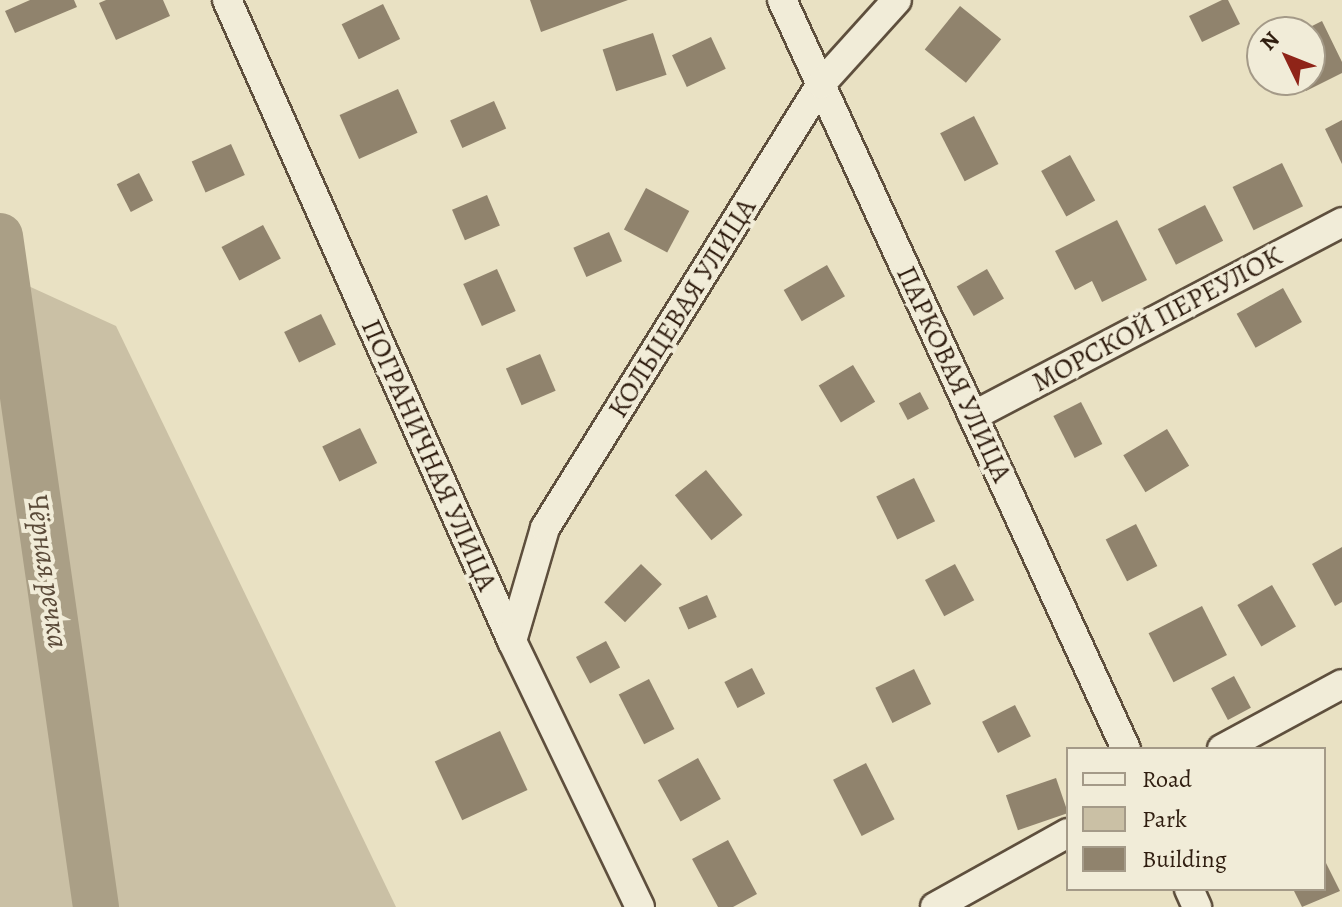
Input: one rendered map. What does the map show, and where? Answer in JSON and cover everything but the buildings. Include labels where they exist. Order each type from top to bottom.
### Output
[{"type":"street","name":"ПОГРАНИЧНАЯ УЛИЦА","points":[[227,0],[512,641],[640,907]]},
{"type":"street","name":"ПАРКОВАЯ УЛИЦА","points":[[782,0],[1125,747]]},
{"type":"street","name":"КОЛЬЦЕВАЯ УЛИЦА","points":[[512,641],[545,528],[821,84],[897,0]]},
{"type":"street","name":"МОРСКОЙ ПЕРЕУЛОК","points":[[973,416],[1342,222]]},
{"type":"street","points":[[1226,747],[1342,684]]},
{"type":"street","points":[[935,907],[1066,834]]},
{"type":"green space","points":[[0,273],[116,326],[396,907],[0,907]]},
{"type":"waterway","name":"Чёрная речка","points":[[0,236],[96,907]]}]
